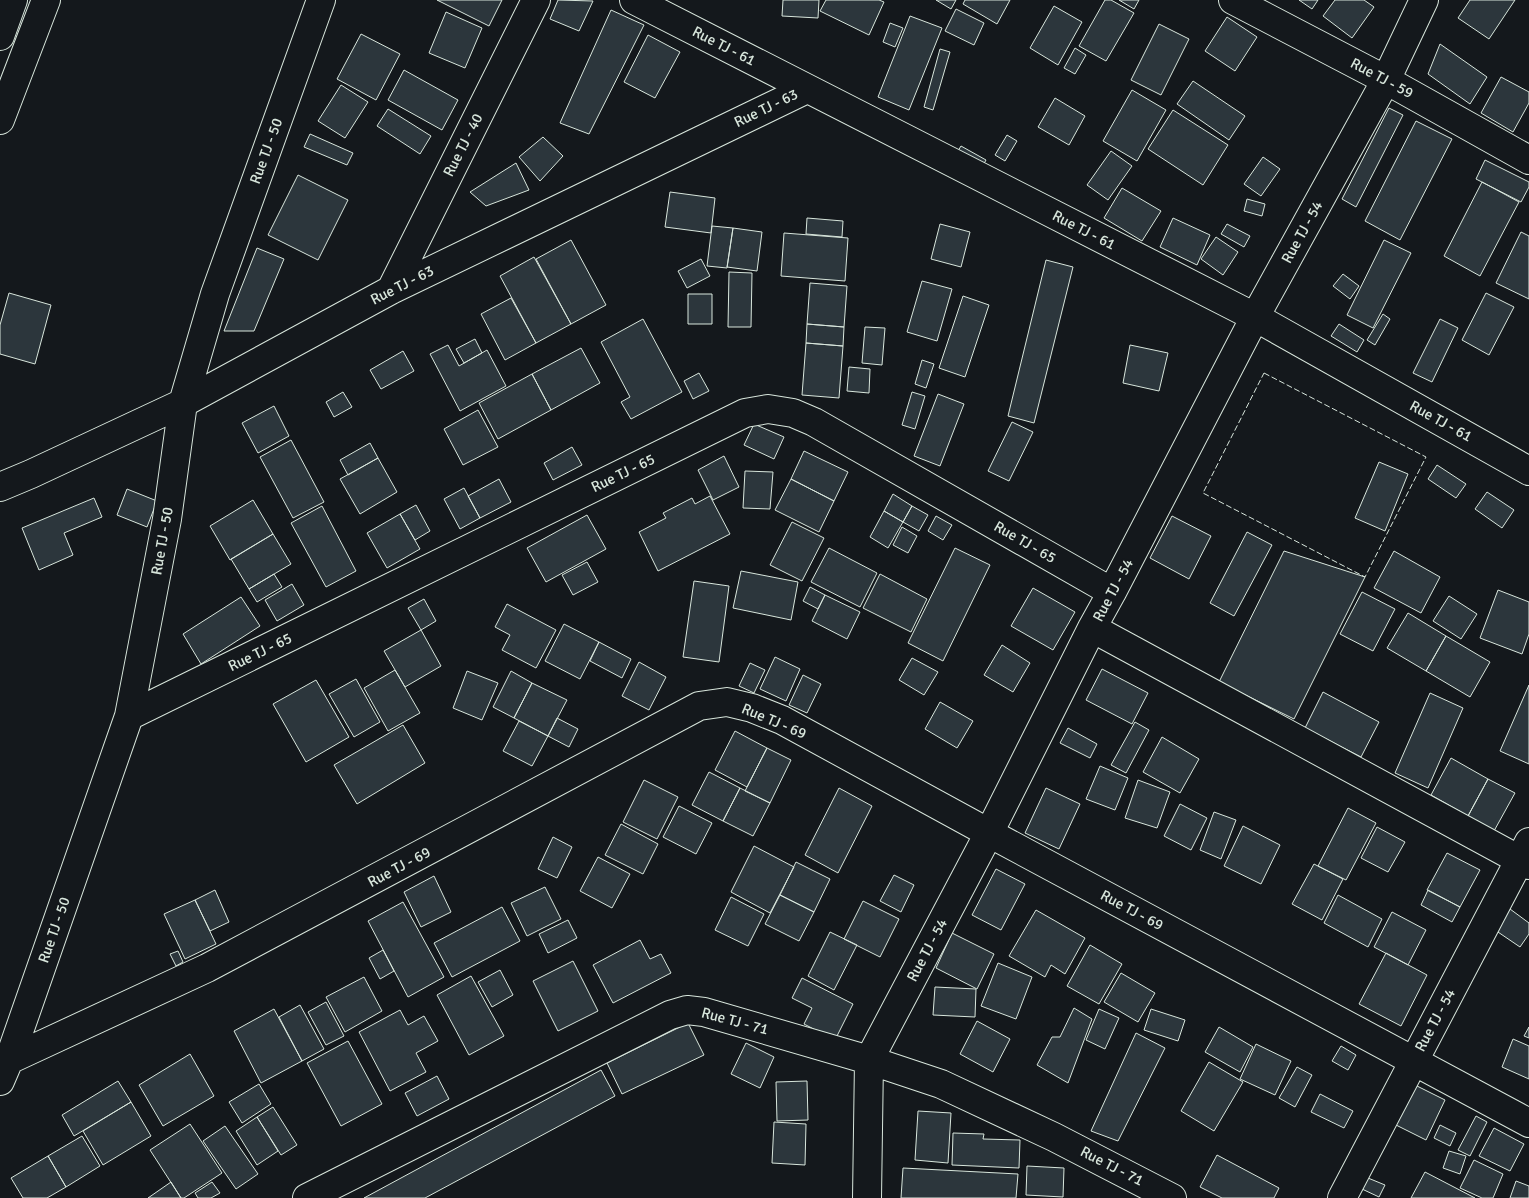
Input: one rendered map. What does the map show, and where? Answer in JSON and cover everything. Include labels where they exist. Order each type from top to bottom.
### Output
[{"type":"main road","points":[[0,36],[14,0]]},
{"type":"main road","points":[[0,120],[46,0]]},
{"type":"main road","name":"Rue TJ - 50","points":[[4,1071],[129,716],[167,519],[183,403],[215,294],[321,0]]},
{"type":"main road","name":"Rue TJ - 40","points":[[391,290],[536,0]]},
{"type":"main road","name":"Rue TJ - 61","points":[[634,0],[1255,317],[1529,471]]},
{"type":"main road","name":"Rue TJ - 59","points":[[1233,0],[1386,80],[1529,160]]},
{"type":"main road","name":"Rue TJ - 54","points":[[867,1198],[870,1060],[989,833],[1092,628],[1255,317],[1386,80],[1424,0]]},
{"type":"main road","name":"Rue TJ - 63","points":[[0,487],[183,403],[391,290],[807,89]]},
{"type":"main road","name":"Rue TJ - 65","points":[[129,716],[745,413],[768,408],[793,413],[814,422],[1112,592]]},
{"type":"main road","points":[[1092,628],[1526,856]]},
{"type":"main road","name":"Rue TJ - 69","points":[[4,1071],[208,968],[699,706],[727,702],[752,708],[782,720],[1529,1123]]},
{"type":"main road","name":"Rue TJ - 54","points":[[1342,1198],[1413,1061],[1526,856]]},
{"type":"main road","name":"Rue TJ - 71","points":[[307,1198],[670,1015],[687,1010],[704,1012],[870,1060],[940,1084],[1054,1137],[1172,1198]]},
{"type":"building","points":[[437,0],[502,0],[489,26]]},
{"type":"building","points":[[558,0],[593,1],[579,31],[550,19]]},
{"type":"building","points":[[783,0],[819,0],[818,18],[782,16]]},
{"type":"building","points":[[826,0],[879,0],[884,2],[869,35],[820,11]]},
{"type":"building","points":[[936,0],[956,0],[951,9]]},
{"type":"building","points":[[965,0],[1010,0],[997,24],[963,4]]},
{"type":"building","points":[[1105,0],[1111,0],[1134,13],[1106,61],[1079,46]]},
{"type":"building","points":[[1119,0],[1139,0],[1134,9]]},
{"type":"building","points":[[1299,0],[1318,0],[1312,9]]},
{"type":"building","points":[[1335,0],[1364,0],[1374,7],[1352,38],[1323,16]]},
{"type":"building","points":[[1470,0],[1515,0],[1489,39],[1458,18]]},
{"type":"building","points":[[1054,6],[1082,22],[1058,65],[1030,48]]},
{"type":"building","points":[[956,9],[984,23],[974,45],[945,31]]},
{"type":"building","points":[[611,10],[644,25],[589,134],[560,123]]},
{"type":"building","points":[[446,12],[482,28],[465,68],[429,53]]},
{"type":"building","points":[[910,16],[942,28],[909,110],[878,97]]},
{"type":"building","points":[[1227,17],[1257,37],[1235,71],[1205,51]]},
{"type":"building","points":[[890,23],[903,28],[895,47],[883,42]]},
{"type":"building","points":[[1159,24],[1189,39],[1161,95],[1131,80]]},
{"type":"building","points":[[361,34],[400,54],[376,100],[337,79]]},
{"type":"building","points":[[648,35],[680,52],[655,98],[624,82]]},
{"type":"building","points":[[1440,44],[1487,77],[1470,104],[1428,74]]},
{"type":"building","points":[[1075,48],[1086,55],[1075,74],[1064,68]]},
{"type":"building","points":[[940,49],[950,52],[933,110],[924,107]]},
{"type":"building","points":[[404,70],[458,100],[442,130],[388,100]]},
{"type":"building","points":[[1501,77],[1529,92],[1529,103],[1513,132],[1481,113]]},
{"type":"building","points":[[1193,81],[1245,116],[1229,140],[1177,104]]},
{"type":"building","points":[[341,85],[368,102],[345,138],[318,121]]},
{"type":"building","points":[[1132,90],[1166,110],[1137,161],[1103,141]]},
{"type":"building","points":[[1055,98],[1085,116],[1069,145],[1038,127]]},
{"type":"building","points":[[1389,108],[1403,115],[1356,207],[1342,199]]},
{"type":"building","points":[[388,109],[431,136],[420,154],[377,126]]},
{"type":"building","points":[[1173,110],[1228,145],[1203,185],[1148,149]]},
{"type":"building","points":[[1416,121],[1452,139],[1400,240],[1365,221]]},
{"type":"building","points":[[310,134],[353,153],[347,165],[304,147]]},
{"type":"building","points":[[1007,135],[1017,141],[1005,161],[995,155]]},
{"type":"building","points":[[543,137],[563,156],[540,181],[519,157]]},
{"type":"building","points":[[961,146],[986,160],[981,169],[956,154]]},
{"type":"building","points":[[1111,151],[1132,166],[1108,200],[1087,185]]},
{"type":"building","points":[[1263,157],[1280,169],[1261,196],[1244,184]]},
{"type":"building","points":[[1485,160],[1529,182],[1529,187],[1521,202],[1476,179]]},
{"type":"building","points":[[516,163],[529,190],[486,206],[470,192]]},
{"type":"building","points":[[298,175],[348,200],[318,260],[268,235]]},
{"type":"building","points":[[1482,182],[1519,202],[1480,276],[1444,256]]},
{"type":"building","points":[[1122,188],[1161,211],[1142,241],[1104,218]]},
{"type":"building","points":[[670,192],[715,198],[711,233],[665,227]]},
{"type":"building","points":[[1247,199],[1265,204],[1262,216],[1244,211]]},
{"type":"building","points":[[807,218],[843,221],[842,237],[806,234]]},
{"type":"building","points":[[1173,218],[1210,235],[1197,265],[1160,247]]},
{"type":"building","points":[[940,224],[970,232],[961,267],[931,259]]},
{"type":"building","points":[[1227,224],[1250,236],[1244,247],[1221,234]]},
{"type":"building","points":[[712,226],[733,228],[727,268],[707,266]]},
{"type":"building","points":[[733,228],[762,232],[757,271],[727,267]]},
{"type":"building","points":[[1521,232],[1529,236],[1529,299],[1496,283]]},
{"type":"building","points":[[784,233],[848,238],[845,281],[781,276]]},
{"type":"building","points":[[1216,237],[1238,252],[1223,275],[1201,259]]},
{"type":"building","points":[[571,240],[606,305],[571,324],[536,259]]},
{"type":"building","points":[[1384,240],[1411,253],[1373,328],[1347,315]]},
{"type":"building","points":[[257,248],[284,259],[254,331],[224,331]]},
{"type":"building","points":[[534,257],[571,324],[536,343],[500,276]]},
{"type":"building","points":[[701,259],[710,276],[687,288],[678,271]]},
{"type":"building","points":[[1046,260],[1073,267],[1034,423],[1008,416]]},
{"type":"building","points":[[729,272],[752,273],[751,327],[728,327]]},
{"type":"building","points":[[1343,274],[1359,286],[1350,299],[1333,286]]},
{"type":"building","points":[[922,281],[952,289],[937,341],[907,332]]},
{"type":"building","points":[[810,283],[847,286],[844,327],[807,324]]},
{"type":"building","points":[[9,293],[51,305],[35,364],[0,354],[0,325]]},
{"type":"building","points":[[1486,293],[1514,307],[1489,355],[1462,340]]},
{"type":"building","points":[[688,294],[712,294],[712,324],[688,324]]},
{"type":"building","points":[[963,296],[989,305],[965,377],[939,368]]},
{"type":"building","points":[[511,298],[536,343],[505,360],[481,314]]},
{"type":"building","points":[[1383,314],[1390,319],[1375,345],[1367,340]]},
{"type":"building","points":[[643,319],[682,392],[631,419],[621,402],[630,397],[601,342]]},
{"type":"building","points":[[1440,319],[1458,328],[1432,382],[1413,373]]},
{"type":"building","points":[[807,324],[844,327],[843,346],[806,343]]},
{"type":"building","points":[[1339,324],[1364,340],[1357,352],[1331,336]]},
{"type":"building","points":[[865,327],[885,328],[882,365],[862,363]]},
{"type":"building","points":[[475,339],[482,353],[464,363],[456,349]]},
{"type":"building","points":[[806,343],[843,346],[839,398],[802,395]]},
{"type":"building","points":[[448,345],[459,366],[487,350],[506,386],[460,411],[430,354]]},
{"type":"building","points":[[1130,345],[1168,353],[1159,391],[1123,383]]},
{"type":"building","points":[[581,348],[600,383],[551,410],[532,374]]},
{"type":"building","points":[[403,351],[414,371],[381,389],[370,370]]},
{"type":"building","points":[[922,360],[934,364],[926,388],[915,384]]},
{"type":"building","points":[[849,367],[870,369],[869,393],[847,391]]},
{"type":"building","points":[[699,373],[709,391],[693,399],[684,381]]},
{"type":"building","points":[[532,374],[551,410],[498,439],[479,403]]},
{"type":"building","points":[[343,392],[352,407],[334,417],[326,402]]},
{"type":"building","points":[[912,392],[925,396],[915,429],[902,425]]},
{"type":"building","points":[[938,394],[964,404],[940,466],[914,456]]},
{"type":"building","points":[[274,406],[289,436],[258,453],[242,423]]},
{"type":"building","points":[[478,410],[498,447],[463,465],[444,429]]},
{"type":"building","points":[[1012,422],[1033,432],[1009,481],[988,471]]},
{"type":"building","points":[[754,424],[784,437],[774,459],[744,445]]},
{"type":"building","points":[[291,440],[324,502],[293,518],[260,457]]},
{"type":"building","points":[[370,443],[378,458],[348,475],[340,460]]},
{"type":"building","points":[[572,447],[582,465],[553,480],[544,463]]},
{"type":"building","points":[[804,451],[848,472],[834,501],[791,479]]},
{"type":"building","points":[[724,456],[739,487],[713,500],[698,470]]},
{"type":"building","points":[[378,458],[397,492],[360,514],[340,479]]},
{"type":"building","points":[[1379,462],[1408,474],[1385,531],[1355,518]]},
{"type":"building","points":[[1437,465],[1466,484],[1456,498],[1428,479]]},
{"type":"building","points":[[745,471],[773,472],[770,509],[743,508]]},
{"type":"building","points":[[499,479],[511,502],[480,518],[468,496]]},
{"type":"building","points":[[791,479],[834,501],[819,532],[775,510]]},
{"type":"building","points":[[464,488],[480,518],[460,529],[444,499]]},
{"type":"building","points":[[127,489],[157,501],[147,527],[117,515]]},
{"type":"building","points":[[1487,492],[1514,510],[1502,528],[1475,509]]},
{"type":"building","points":[[893,494],[912,506],[903,522],[884,511]]},
{"type":"building","points":[[710,496],[730,534],[658,571],[639,532],[666,518],[663,513],[692,498],[695,504]]},
{"type":"building","points":[[94,498],[102,517],[64,533],[73,555],[39,570],[22,528]]},
{"type":"building","points":[[253,500],[273,534],[230,560],[210,526]]},
{"type":"building","points":[[416,505],[430,531],[415,540],[400,514]]},
{"type":"building","points":[[322,506],[356,571],[326,587],[291,523]]},
{"type":"building","points":[[912,506],[928,515],[919,531],[903,522]]},
{"type":"building","points":[[884,511],[903,522],[888,548],[870,537]]},
{"type":"building","points":[[400,514],[420,549],[387,568],[367,533]]},
{"type":"building","points":[[587,515],[606,549],[546,582],[527,548]]},
{"type":"building","points":[[936,516],[952,525],[943,540],[928,531]]},
{"type":"building","points":[[1172,516],[1211,536],[1189,579],[1150,558]]},
{"type":"building","points":[[792,522],[824,538],[802,581],[770,565]]},
{"type":"building","points":[[902,527],[917,536],[908,553],[893,545]]},
{"type":"building","points":[[1247,532],[1272,545],[1234,616],[1210,603]]},
{"type":"building","points":[[273,534],[291,564],[249,589],[231,559]]},
{"type":"building","points":[[829,548],[877,573],[860,607],[811,582]]},
{"type":"building","points":[[955,548],[990,565],[943,661],[908,643]]},
{"type":"building","points":[[1284,551],[1365,577],[1294,719],[1219,682]]},
{"type":"building","points":[[1394,551],[1440,577],[1421,613],[1374,588]]},
{"type":"building","points":[[587,562],[598,582],[573,595],[562,575]]},
{"type":"building","points":[[741,571],[798,582],[791,620],[733,608]]},
{"type":"building","points":[[274,574],[282,587],[257,602],[249,589]]},
{"type":"building","points":[[880,574],[927,599],[911,632],[863,608]]},
{"type":"building","points":[[694,581],[729,586],[719,662],[683,657]]},
{"type":"building","points":[[292,584],[304,605],[277,621],[265,600]]},
{"type":"building","points":[[810,587],[825,595],[818,609],[803,601]]},
{"type":"building","points":[[1033,588],[1075,612],[1053,650],[1011,626]]},
{"type":"building","points":[[1498,590],[1529,602],[1529,634],[1522,654],[1480,638]]},
{"type":"building","points":[[1362,592],[1395,609],[1373,651],[1340,634]]},
{"type":"building","points":[[825,595],[860,612],[847,639],[812,621]]},
{"type":"building","points":[[1449,596],[1477,614],[1461,639],[1433,621]]},
{"type":"building","points":[[241,597],[260,626],[201,664],[183,634]]},
{"type":"building","points":[[424,599],[436,621],[421,630],[408,608]]},
{"type":"building","points":[[507,604],[556,630],[536,668],[502,650],[510,635],[495,627]]},
{"type":"building","points":[[1408,613],[1446,636],[1426,671],[1387,648]]},
{"type":"building","points":[[564,624],[599,642],[580,679],[545,661]]},
{"type":"building","points":[[421,630],[441,666],[405,687],[384,651]]},
{"type":"building","points":[[1446,636],[1490,662],[1470,697],[1426,671]]},
{"type":"building","points":[[599,642],[631,659],[622,678],[590,661]]},
{"type":"building","points":[[1002,645],[1030,663],[1013,692],[984,675]]},
{"type":"building","points":[[775,657],[800,669],[786,701],[760,689]]},
{"type":"building","points":[[912,658],[938,672],[924,695],[899,680]]},
{"type":"building","points":[[639,662],[666,677],[649,710],[622,696]]},
{"type":"building","points":[[750,663],[765,670],[754,693],[739,686]]},
{"type":"building","points":[[1102,669],[1148,693],[1132,724],[1086,700]]},
{"type":"building","points":[[395,670],[420,713],[388,731],[364,688]]},
{"type":"building","points":[[467,671],[498,683],[482,720],[453,708]]},
{"type":"building","points":[[511,671],[532,683],[514,718],[493,707]]},
{"type":"building","points":[[803,675],[821,684],[807,713],[789,705]]},
{"type":"building","points":[[356,679],[380,722],[354,737],[329,694]]},
{"type":"building","points":[[316,680],[349,737],[306,762],[273,704]]},
{"type":"building","points":[[532,683],[567,700],[548,736],[514,718]]},
{"type":"building","points":[[1529,685],[1529,764],[1500,751]]},
{"type":"building","points":[[1323,692],[1379,722],[1361,757],[1305,728]]},
{"type":"building","points":[[1430,693],[1463,708],[1428,788],[1395,773]]},
{"type":"building","points":[[940,702],[973,721],[957,748],[925,729]]},
{"type":"building","points":[[557,718],[578,729],[569,747],[548,736]]},
{"type":"building","points":[[519,721],[548,736],[532,766],[503,751]]},
{"type":"building","points":[[1135,722],[1149,730],[1126,773],[1111,765]]},
{"type":"building","points":[[403,725],[425,763],[357,804],[334,765]]},
{"type":"building","points":[[1068,728],[1097,744],[1090,758],[1060,743]]},
{"type":"building","points":[[735,731],[767,748],[747,787],[715,770]]},
{"type":"building","points":[[1162,737],[1199,759],[1180,793],[1143,772]]},
{"type":"building","points":[[767,748],[791,760],[770,803],[745,791]]},
{"type":"building","points":[[1451,758],[1488,779],[1468,816],[1431,795]]},
{"type":"building","points":[[1100,766],[1128,778],[1115,810],[1086,799]]},
{"type":"building","points":[[709,772],[740,788],[723,821],[692,805]]},
{"type":"building","points":[[1488,779],[1515,793],[1494,831],[1468,816]]},
{"type":"building","points":[[644,780],[678,797],[657,839],[623,822]]},
{"type":"building","points":[[1138,780],[1170,792],[1157,828],[1125,818]]},
{"type":"building","points":[[740,788],[770,803],[753,836],[723,821]]},
{"type":"building","points":[[839,788],[872,806],[838,873],[805,855]]},
{"type":"building","points":[[1046,788],[1080,804],[1059,849],[1025,833]]},
{"type":"building","points":[[1180,804],[1207,818],[1191,850],[1164,836]]},
{"type":"building","points":[[679,806],[712,823],[696,854],[663,837]]},
{"type":"building","points":[[1348,808],[1376,823],[1346,880],[1318,866]]},
{"type":"building","points":[[1214,812],[1236,820],[1221,859],[1200,850]]},
{"type":"building","points":[[621,824],[658,844],[643,874],[605,855]]},
{"type":"building","points":[[1243,826],[1280,845],[1261,884],[1224,866]]},
{"type":"building","points":[[1377,827],[1405,842],[1388,872],[1361,858]]},
{"type":"building","points":[[553,837],[572,847],[557,878],[538,869]]},
{"type":"building","points":[[754,846],[794,867],[770,913],[731,892]]},
{"type":"building","points":[[1447,853],[1480,870],[1460,907],[1427,890]]},
{"type":"building","points":[[598,857],[630,874],[612,908],[580,891]]},
{"type":"building","points":[[796,862],[830,879],[814,912],[780,895]]},
{"type":"building","points":[[1314,864],[1343,879],[1322,920],[1292,904]]},
{"type":"building","points":[[996,869],[1025,884],[1001,930],[972,915]]},
{"type":"building","points":[[894,875],[914,885],[901,912],[880,901]]},
{"type":"building","points":[[434,876],[451,912],[421,927],[404,892]]},
{"type":"building","points":[[545,887],[561,919],[527,936],[511,903]]},
{"type":"building","points":[[215,890],[229,922],[210,931],[195,900]]},
{"type":"building","points":[[1428,890],[1460,907],[1452,922],[1421,905]]},
{"type":"building","points":[[780,895],[814,912],[799,941],[765,924]]},
{"type":"building","points":[[1338,895],[1382,919],[1368,947],[1324,923]]},
{"type":"building","points":[[731,897],[764,914],[748,946],[715,930]]},
{"type":"building","points":[[195,900],[216,944],[185,959],[164,914]]},
{"type":"building","points":[[863,901],[899,919],[880,957],[844,939]]},
{"type":"building","points":[[403,902],[444,977],[408,997],[368,921]]},
{"type":"building","points":[[502,907],[520,941],[452,977],[434,943]]},
{"type":"building","points":[[1510,909],[1529,923],[1529,934],[1520,947],[1495,930]]},
{"type":"building","points":[[1036,910],[1085,938],[1065,974],[1051,965],[1045,977],[1009,956]]},
{"type":"building","points":[[1392,912],[1426,930],[1408,965],[1374,947]]},
{"type":"building","points":[[568,920],[577,938],[548,953],[539,934]]},
{"type":"building","points":[[830,932],[857,945],[834,990],[808,976]]},
{"type":"building","points":[[952,933],[994,954],[977,989],[936,968]]},
{"type":"building","points":[[640,940],[650,959],[661,954],[671,973],[613,1003],[593,965]]},
{"type":"building","points":[[1090,945],[1122,964],[1099,1004],[1067,986]]},
{"type":"building","points":[[383,950],[394,971],[380,979],[369,958]]},
{"type":"building","points":[[178,951],[183,962],[176,966],[170,954]]},
{"type":"building","points":[[1386,953],[1427,975],[1401,1026],[1359,1004]]},
{"type":"building","points":[[573,961],[598,1011],[558,1031],[533,981]]},
{"type":"building","points":[[998,963],[1032,977],[1016,1019],[981,1006]]},
{"type":"building","points":[[500,970],[513,995],[492,1007],[478,982]]},
{"type":"building","points":[[1121,973],[1155,993],[1138,1022],[1104,1002]]},
{"type":"building","points":[[471,976],[504,1036],[469,1055],[437,995]]},
{"type":"building","points":[[364,977],[382,1011],[345,1032],[326,997]]},
{"type":"building","points":[[802,978],[853,1004],[835,1040],[804,1024],[812,1008],[792,998]]},
{"type":"building","points":[[935,987],[976,989],[975,1017],[933,1015]]},
{"type":"building","points":[[326,1002],[344,1036],[326,1045],[308,1012]]},
{"type":"building","points":[[300,1005],[324,1049],[302,1061],[279,1017]]},
{"type":"building","points":[[1074,1008],[1092,1019],[1068,1083],[1037,1065],[1052,1037],[1060,1037]]},
{"type":"building","points":[[274,1009],[302,1061],[261,1083],[234,1031]]},
{"type":"building","points":[[1099,1009],[1119,1018],[1105,1049],[1086,1040]]},
{"type":"building","points":[[1151,1009],[1185,1020],[1178,1041],[1144,1030]]},
{"type":"building","points":[[400,1010],[408,1025],[424,1016],[438,1041],[416,1053],[426,1072],[390,1091],[359,1032]]},
{"type":"building","points":[[977,1021],[1010,1039],[993,1072],[960,1054]]},
{"type":"building","points":[[688,1023],[704,1055],[622,1094],[607,1063]]},
{"type":"building","points":[[1219,1027],[1253,1047],[1240,1072],[1205,1052]]},
{"type":"building","points":[[1529,1027],[1529,1038],[1524,1036]]},
{"type":"building","points":[[1136,1033],[1165,1048],[1118,1141],[1091,1131]]},
{"type":"building","points":[[1513,1039],[1529,1046],[1529,1079],[1502,1067]]},
{"type":"building","points":[[348,1041],[382,1104],[341,1126],[307,1063]]},
{"type":"building","points":[[746,1043],[774,1057],[760,1088],[731,1074]]},
{"type":"building","points":[[1256,1044],[1291,1061],[1275,1095],[1240,1079]]},
{"type":"building","points":[[1341,1046],[1356,1055],[1348,1070],[1332,1061]]},
{"type":"building","points":[[190,1054],[214,1096],[163,1126],[139,1085]]},
{"type":"building","points":[[1209,1062],[1243,1082],[1214,1131],[1181,1111]]},
{"type":"building","points":[[1297,1067],[1312,1075],[1295,1107],[1279,1098]]},
{"type":"building","points":[[601,1070],[615,1096],[425,1198],[364,1198]]},
{"type":"building","points":[[437,1076],[449,1099],[417,1116],[405,1093]]},
{"type":"building","points":[[118,1081],[131,1102],[74,1136],[62,1115]]},
{"type":"building","points":[[807,1081],[808,1120],[777,1121],[776,1082]]},
{"type":"building","points":[[259,1084],[271,1104],[242,1123],[229,1102]]},
{"type":"building","points":[[1413,1084],[1445,1100],[1426,1140],[1394,1124]]},
{"type":"building","points":[[1320,1094],[1353,1111],[1344,1128],[1311,1112]]},
{"type":"building","points":[[131,1102],[151,1136],[103,1165],[83,1131]]},
{"type":"building","points":[[273,1107],[297,1145],[281,1155],[257,1117]]},
{"type":"building","points":[[918,1111],[951,1113],[948,1163],[915,1160]]},
{"type":"building","points":[[1476,1116],[1487,1122],[1470,1156],[1458,1150]]},
{"type":"building","points":[[257,1117],[278,1151],[257,1165],[236,1131]]},
{"type":"building","points":[[774,1122],[806,1124],[805,1165],[772,1163]]},
{"type":"building","points":[[190,1124],[222,1173],[184,1198],[181,1198],[150,1150]]},
{"type":"building","points":[[1440,1125],[1456,1133],[1450,1146],[1434,1138]]},
{"type":"building","points":[[225,1126],[258,1174],[236,1189],[203,1141]]},
{"type":"building","points":[[1494,1128],[1524,1144],[1510,1171],[1479,1156]]},
{"type":"building","points":[[953,1133],[984,1134],[983,1139],[1020,1140],[1019,1168],[952,1165]]},
{"type":"building","points":[[82,1136],[100,1166],[66,1187],[48,1156]]},
{"type":"building","points":[[1449,1151],[1466,1156],[1460,1174],[1443,1168]]},
{"type":"building","points":[[1217,1155],[1279,1188],[1274,1198],[1222,1198],[1200,1187]]},
{"type":"building","points":[[48,1156],[66,1187],[47,1198],[23,1198],[11,1178]]},
{"type":"building","points":[[1474,1160],[1503,1174],[1493,1198],[1482,1198],[1460,1188]]},
{"type":"building","points":[[1027,1166],[1064,1168],[1063,1197],[1026,1195]]},
{"type":"building","points":[[903,1168],[1018,1174],[1016,1198],[901,1198]]},
{"type":"building","points":[[1425,1172],[1475,1198],[1411,1198]]},
{"type":"building","points":[[1368,1178],[1385,1185],[1379,1197],[1362,1189]]},
{"type":"building","points":[[1516,1181],[1529,1186],[1529,1198],[1510,1198]]},
{"type":"building","points":[[171,1182],[181,1198],[148,1198]]},
{"type":"building","points":[[212,1182],[220,1193],[211,1198],[198,1198],[195,1193]]},
{"type":"fence","points":[[1264,373],[1426,457],[1365,577],[1203,493],[1264,373]]}]
